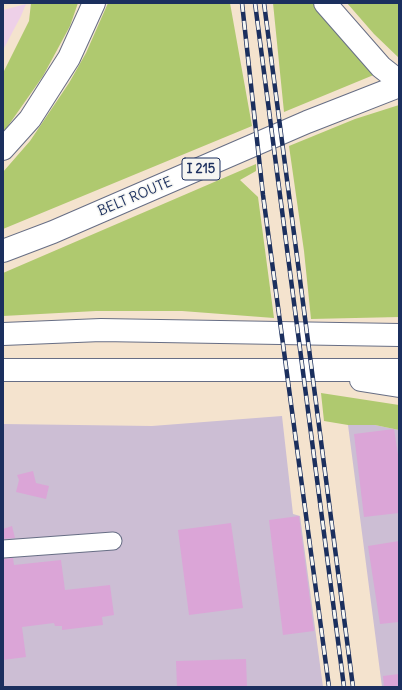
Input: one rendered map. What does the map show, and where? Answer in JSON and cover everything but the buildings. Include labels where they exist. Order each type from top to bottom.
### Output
[{"type":"highway","points":[[3,149],[30,119],[69,58],[94,3]]},
{"type":"highway","points":[[325,3],[381,68],[399,81]]},
{"type":"highway","name":"BELT ROUTE","points":[[3,251],[307,122],[399,86]]},
{"type":"highway","points":[[3,334],[101,330],[399,335]]},
{"type":"highway","points":[[196,369],[355,379],[399,386]]},
{"type":"highway","points":[[3,370],[399,370]]},
{"type":"street","points":[[3,549],[113,541]]},
{"type":"shaded area","points":[[26,4],[21,16],[3,50],[3,10]]},
{"type":"shaded area","points":[[282,416],[293,514],[300,516],[323,687],[3,687],[3,424],[152,426]]},
{"type":"shaded area","points":[[348,425],[375,425],[399,430],[399,687],[382,687]]},
{"type":"green space","points":[[31,3],[78,3],[70,26],[43,76],[3,133],[3,73],[29,21]]},
{"type":"green space","points":[[108,3],[230,3],[252,126],[3,229],[3,172],[30,141],[69,83],[86,53]]},
{"type":"green space","points":[[273,3],[313,3],[341,37],[376,74],[284,112]]},
{"type":"green space","points":[[347,3],[399,3],[399,58],[374,34]]},
{"type":"green space","points":[[399,105],[399,317],[311,319],[304,251],[289,146],[355,119]]},
{"type":"green space","points":[[256,164],[256,171],[240,180],[258,197],[274,318],[182,311],[96,311],[3,316],[3,273]]},
{"type":"green space","points":[[321,393],[399,405],[399,430],[375,425],[348,425],[324,421]]},
{"type":"railway","points":[[242,3],[263,195],[329,687]]},
{"type":"railway","points":[[255,3],[344,687]]},
{"type":"railway","points":[[264,3],[353,687]]}]
